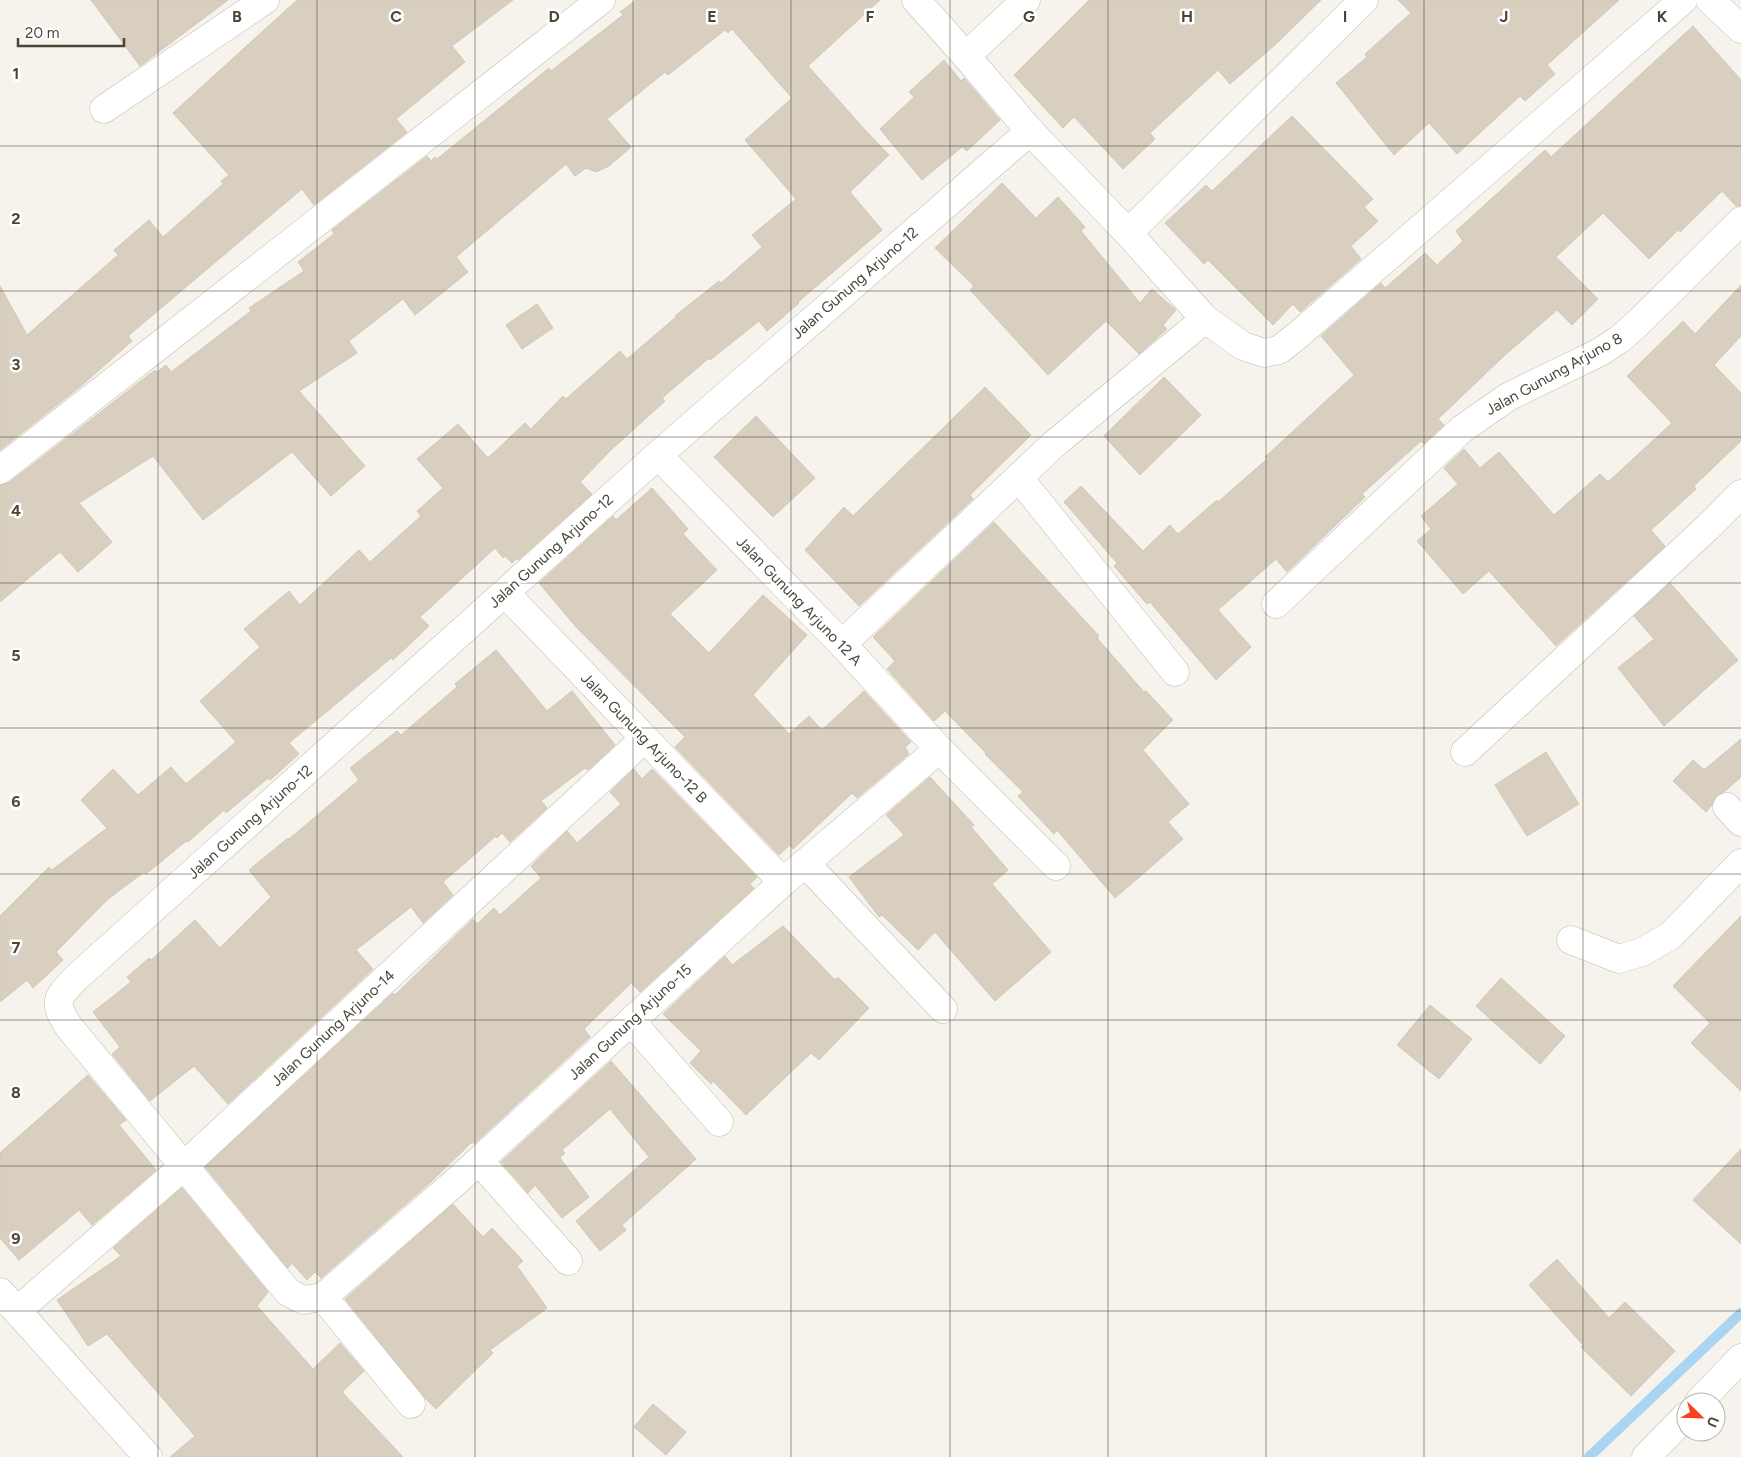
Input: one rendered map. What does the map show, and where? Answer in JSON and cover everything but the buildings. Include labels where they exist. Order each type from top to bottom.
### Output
[{"type":"street","points":[[104,109],[265,0]]},
{"type":"street","points":[[0,470],[601,0]]},
{"type":"street","points":[[916,0],[1030,131],[1128,233],[1204,319],[1243,346],[1264,354],[1279,350],[1683,0]]},
{"type":"street","points":[[966,56],[1026,0]]},
{"type":"street","points":[[1128,233],[1364,0]]},
{"type":"street","points":[[1710,0],[1741,29]]},
{"type":"street","name":"Jalan Gunung Arjuno-12","points":[[324,1297],[303,1300],[288,1292],[69,1027],[59,1011],[58,1002],[61,993],[658,455],[1030,131]]},
{"type":"street","name":"Jalan Gunung Arjuno 8","points":[[1276,604],[1462,429],[1508,397],[1600,352],[1620,340],[1741,221]]},
{"type":"street","points":[[842,644],[1054,445],[1204,319]]},
{"type":"street","name":"Jalan Gunung Arjuno 12 A","points":[[658,455],[842,644],[939,749],[1056,866]]},
{"type":"street","points":[[1019,478],[1175,672]]},
{"type":"street","points":[[1465,752],[1708,527],[1741,494]]},
{"type":"street","name":"Jalan Gunung Arjuno-12 B","points":[[505,593],[644,740],[783,882]]},
{"type":"street","name":"Jalan Gunung Arjuno-14","points":[[8,1301],[184,1166],[644,740]]},
{"type":"street","name":"Jalan Gunung Arjuno-15","points":[[324,1297],[479,1161],[783,882],[939,749]]},
{"type":"street","points":[[805,863],[943,1008]]},
{"type":"street","points":[[1571,940],[1619,959],[1642,952],[1670,936],[1741,863]]},
{"type":"street","points":[[630,1021],[719,1122]]},
{"type":"street","points":[[479,1161],[568,1262]]},
{"type":"street","points":[[324,1297],[411,1404]]},
{"type":"street","points":[[8,1301],[148,1457]]},
{"type":"street","points":[[1709,1392],[1741,1358]]},
{"type":"street","points":[[1646,1457],[1676,1426]]},
{"type":"waterway","points":[[1589,1457],[1741,1313]]}]
